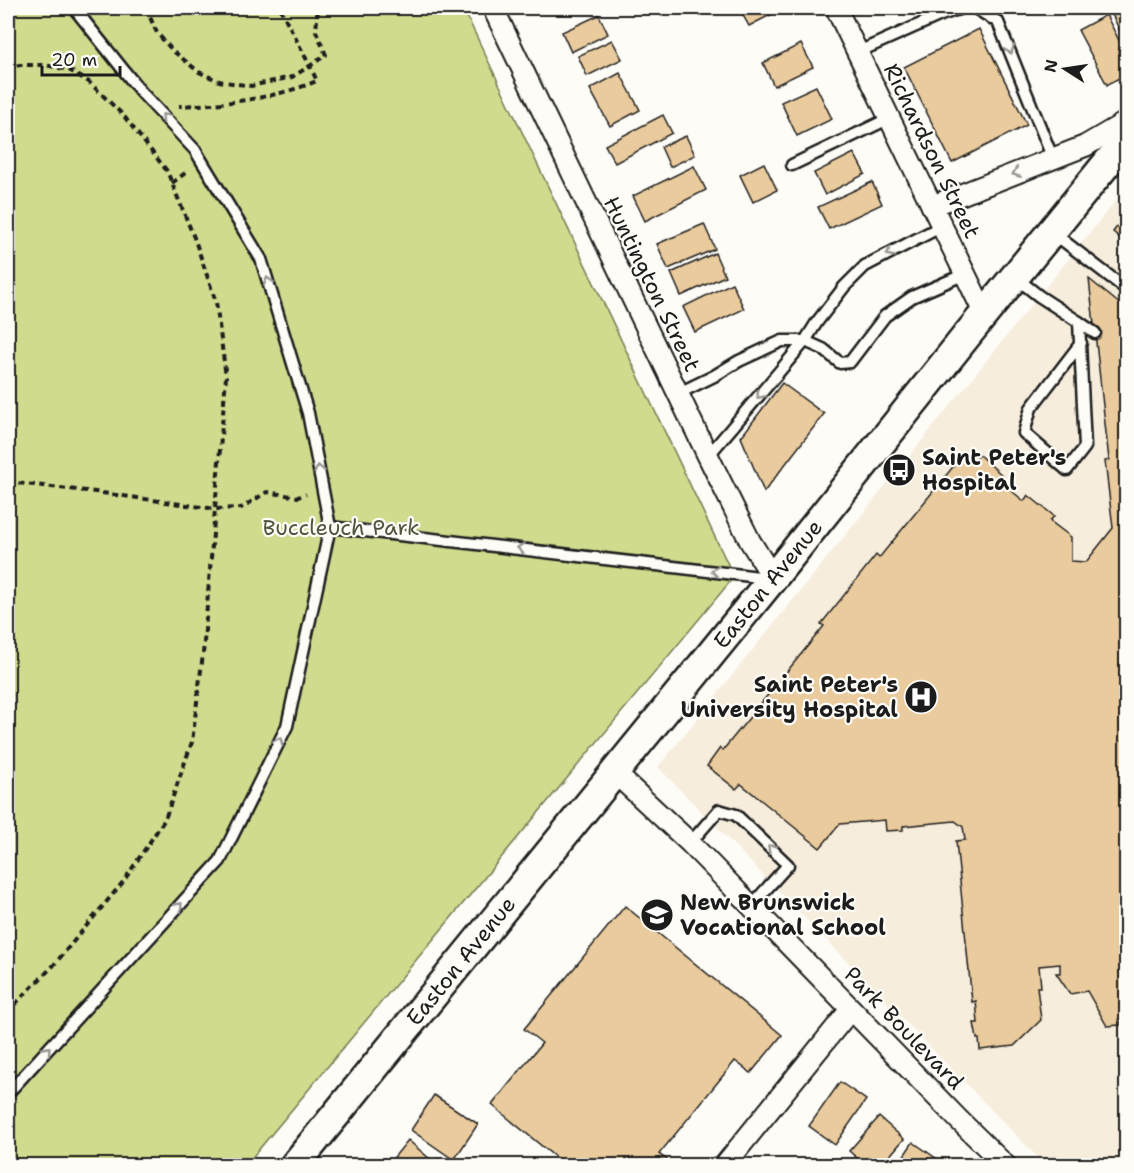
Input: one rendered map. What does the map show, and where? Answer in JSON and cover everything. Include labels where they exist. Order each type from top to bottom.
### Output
[{"type":"street","name":"Huntington Street","points":[[493,8],[677,394],[750,541],[773,578]]},
{"type":"street","name":"Richardson Street","points":[[836,8],[985,315]]},
{"type":"street","points":[[932,206],[1085,146],[1126,122]]},
{"type":"street","name":"Easton Avenue","points":[[294,1166],[1126,140]]},
{"type":"street","name":"Park Boulevard","points":[[615,772],[690,843],[1006,1166]]},
{"type":"street","points":[[724,1166],[851,1009]]},
{"type":"lane","points":[[8,1093],[220,861],[286,726],[330,526],[308,413],[261,259],[195,150],[141,92],[74,8]]},
{"type":"lane","points":[[858,52],[962,8]]},
{"type":"lane","points":[[975,8],[998,22],[1053,159]]},
{"type":"lane","points":[[792,165],[890,118]]},
{"type":"lane","points":[[708,456],[805,341],[844,287],[865,266],[942,226]]},
{"type":"lane","points":[[1052,232],[1126,289]]},
{"type":"lane","points":[[677,394],[782,341],[805,341],[823,349],[840,363],[849,362],[885,316],[912,297],[965,274]]},
{"type":"lane","points":[[1015,277],[1039,296],[1095,333]]},
{"type":"lane","points":[[1079,322],[1081,343],[1085,447],[1067,470],[1024,433],[1031,408],[1081,343]]},
{"type":"lane","points":[[330,526],[773,578]]},
{"type":"lane","points":[[690,843],[719,810],[736,815],[788,865],[751,906]]},
{"type":"path","points":[[146,8],[157,33],[172,50],[199,72],[219,81],[251,86],[292,77],[326,55],[316,31],[318,8]]},
{"type":"path","points":[[155,106],[206,105],[265,98],[317,81],[281,8]]},
{"type":"path","points":[[8,72],[20,65],[45,65],[69,70],[89,82],[123,115],[167,171],[195,240],[216,302],[226,377],[203,654],[192,742],[165,819],[116,890],[53,966],[8,1011]]},
{"type":"path","points":[[8,482],[216,508],[241,508],[267,492],[298,497],[322,487]]},
{"type":"shaded area","name":"Saint Peter's University Hospital","points":[[1126,188],[1126,1165],[1045,1165],[658,767]]},
{"type":"green space","name":"Buccleuch Park","points":[[8,8],[463,8],[734,577],[246,1165],[8,1165]]},
{"type":"building","points":[[739,8],[784,8],[749,26]]},
{"type":"building","points":[[1109,8],[1126,8],[1126,44]]},
{"type":"building","points":[[599,15],[608,34],[571,52],[562,32]]},
{"type":"building","points":[[1106,15],[1126,54],[1126,74],[1107,85],[1078,30]]},
{"type":"building","points":[[979,29],[1027,125],[952,163],[904,67]]},
{"type":"building","points":[[612,40],[622,59],[587,76],[578,56]]},
{"type":"building","points":[[801,44],[813,67],[774,86],[763,63]]},
{"type":"building","points":[[620,73],[640,110],[610,126],[590,89]]},
{"type":"building","points":[[816,86],[832,119],[797,136],[781,102]]},
{"type":"building","points":[[663,115],[672,133],[615,163],[605,145]]},
{"type":"building","points":[[686,136],[695,155],[670,167],[661,147]]},
{"type":"building","points":[[854,153],[865,174],[825,195],[814,173]]},
{"type":"building","points":[[764,163],[777,190],[753,202],[740,175]]},
{"type":"building","points":[[694,166],[706,190],[645,221],[633,196]]},
{"type":"building","points":[[872,182],[882,204],[829,229],[818,207]]},
{"type":"building","points":[[1126,215],[1126,243],[1113,232]]},
{"type":"building","points":[[704,224],[715,249],[668,269],[657,244]]},
{"type":"building","points":[[715,253],[725,276],[681,296],[671,273]]},
{"type":"building","points":[[1089,279],[1126,309],[1126,1005],[1120,1025],[1107,1026],[1087,991],[1070,994],[1056,973],[1060,973],[1060,964],[1039,966],[1041,987],[1037,987],[1041,1020],[1014,1046],[980,1050],[974,1023],[978,1023],[976,1001],[972,1002],[956,841],[965,840],[963,827],[955,821],[903,826],[903,830],[886,831],[885,820],[840,824],[820,848],[741,784],[736,789],[707,766],[720,748],[723,750],[824,626],[821,624],[876,555],[879,558],[965,452],[974,460],[979,455],[1002,475],[998,480],[1024,501],[1028,495],[1054,516],[1050,521],[1071,537],[1071,561],[1086,562],[1113,528],[1105,461],[1109,460]]},
{"type":"building","points":[[732,283],[744,309],[695,332],[683,307]]},
{"type":"building","points":[[782,383],[824,414],[764,492],[741,437]]},
{"type":"building","points":[[625,906],[782,1035],[751,1073],[735,1061],[659,1154],[671,1163],[669,1166],[566,1166],[492,1105],[542,1043],[524,1029]]},
{"type":"building","points":[[840,1082],[866,1100],[835,1145],[809,1126]]},
{"type":"building","points":[[434,1095],[478,1124],[454,1160],[411,1130]]},
{"type":"building","points":[[879,1117],[904,1139],[881,1166],[866,1166],[849,1151]]},
{"type":"building","points":[[408,1140],[438,1166],[387,1166]]},
{"type":"building","points":[[913,1142],[940,1161],[937,1166],[897,1166]]},
{"type":"place","name":"Saint Peter's Hospital","points":[[899,470]]},
{"type":"place","name":"Saint Peter's University Hospital","points":[[921,697]]},
{"type":"place","name":"New Brunswick Vocational School","points":[[657,915]]}]
